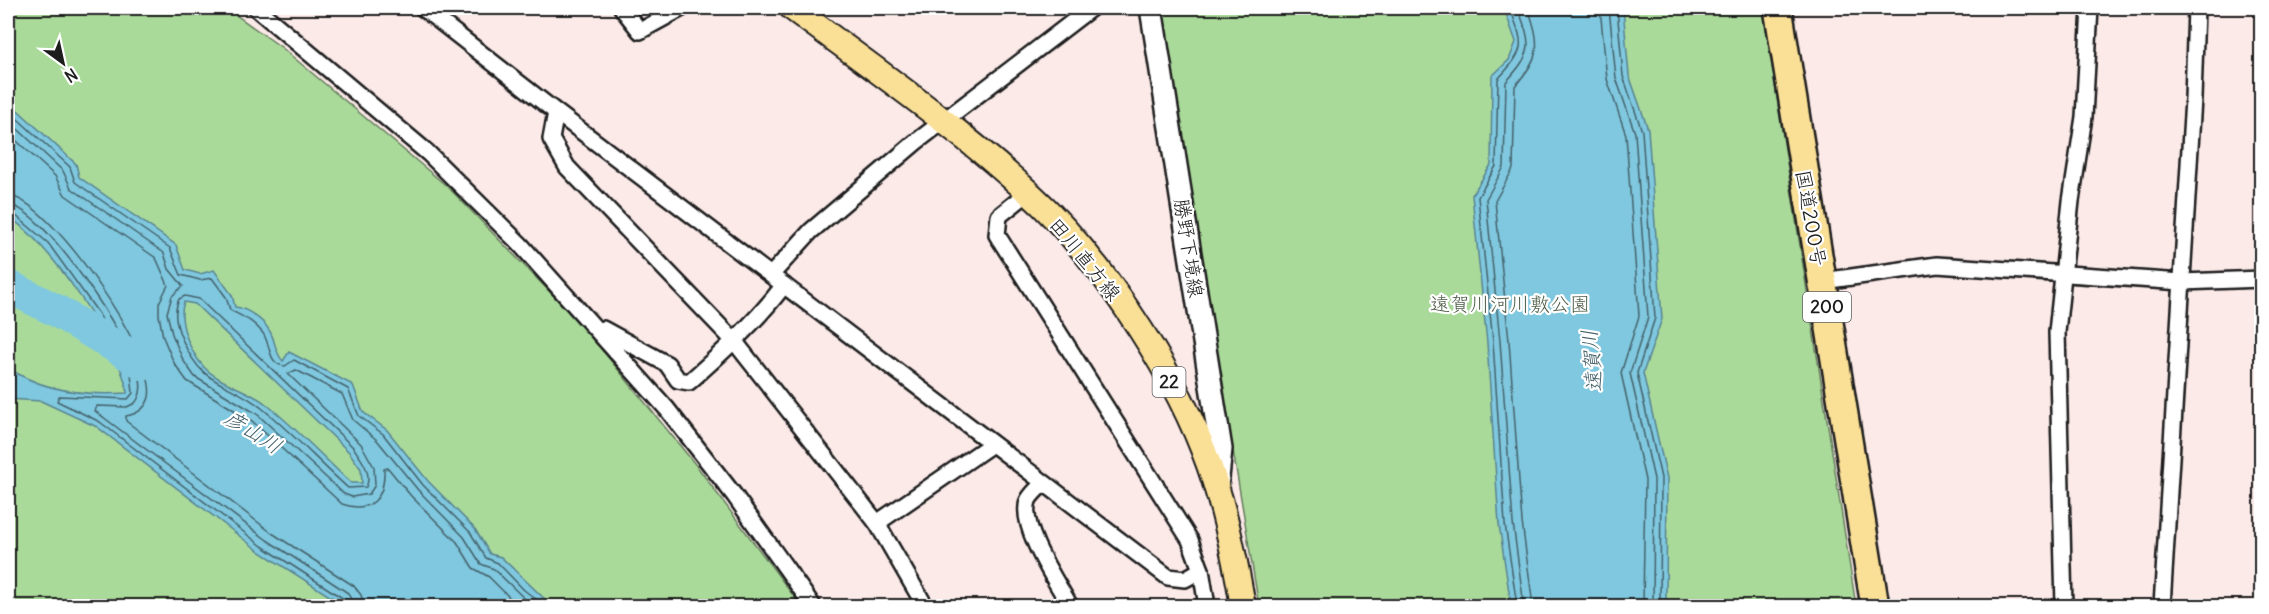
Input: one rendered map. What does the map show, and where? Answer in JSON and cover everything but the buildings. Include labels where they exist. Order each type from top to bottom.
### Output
[{"type":"highway","name":"国道200号","points":[[1778,8],[1805,186],[1823,281],[1875,606]]},
{"type":"main road","name":"田川直方線","points":[[792,8],[944,122],[1029,192],[1068,233],[1141,332],[1180,401],[1202,447],[1217,489],[1235,562],[1242,606]]},
{"type":"main road","name":"勝野下境線","points":[[1150,8],[1221,449],[1217,489]]},
{"type":"street","points":[[256,8],[428,153],[520,244],[594,324],[667,409],[734,495],[813,606]]},
{"type":"street","points":[[423,8],[556,112],[1168,577],[1185,579],[1201,570]]},
{"type":"street","points":[[622,8],[640,31],[682,8]]},
{"type":"street","points":[[771,275],[811,231],[916,142],[1091,8]]},
{"type":"street","points":[[2064,606],[2057,332],[2062,274],[2084,117],[2090,8]]},
{"type":"street","points":[[2162,606],[2193,99],[2196,8]]},
{"type":"street","points":[[556,112],[551,139],[567,166],[735,342],[877,523],[925,606]]},
{"type":"street","points":[[1029,192],[999,216],[997,235],[1021,278],[1155,482],[1190,540],[1201,570],[1207,606]]},
{"type":"street","points":[[1823,281],[1937,265],[2182,282],[2260,283]]},
{"type":"street","points":[[594,324],[668,364],[678,380],[689,382],[760,317],[784,285]]},
{"type":"street","points":[[877,523],[992,444]]},
{"type":"street","points":[[1043,483],[1028,500],[1027,514],[1033,537],[1070,606]]},
{"type":"green space","points":[[8,8],[226,8],[281,47],[449,188],[581,324],[699,469],[801,606],[17,606],[8,596]]},
{"type":"green space","name":"遠賀川河川敷公園","points":[[1159,8],[1763,8],[1856,606],[1259,606]]},
{"type":"water","name":"遠賀川","points":[[1504,8],[1623,8],[1629,75],[1648,129],[1662,319],[1643,373],[1667,478],[1666,606],[1511,606],[1499,524],[1487,343],[1472,195],[1491,165],[1492,76],[1509,60],[1516,42]]},
{"type":"water","points":[[8,101],[76,164],[79,177],[176,245],[185,270],[200,274],[214,270],[232,295],[235,307],[249,312],[266,326],[283,361],[289,352],[353,385],[363,412],[387,430],[428,481],[475,529],[490,554],[501,557],[552,606],[345,606],[259,551],[97,427],[41,401],[8,399],[8,368],[21,376],[50,387],[96,394],[127,393],[112,350],[80,296],[42,247],[8,217]],"holes":[[[184,302],[195,304],[349,452],[361,469],[362,483],[351,483],[266,404],[217,377],[203,366],[189,344],[182,318]]]},
{"type":"waterway","name":"彦山川","points":[[8,286],[57,311],[144,364]]}]
